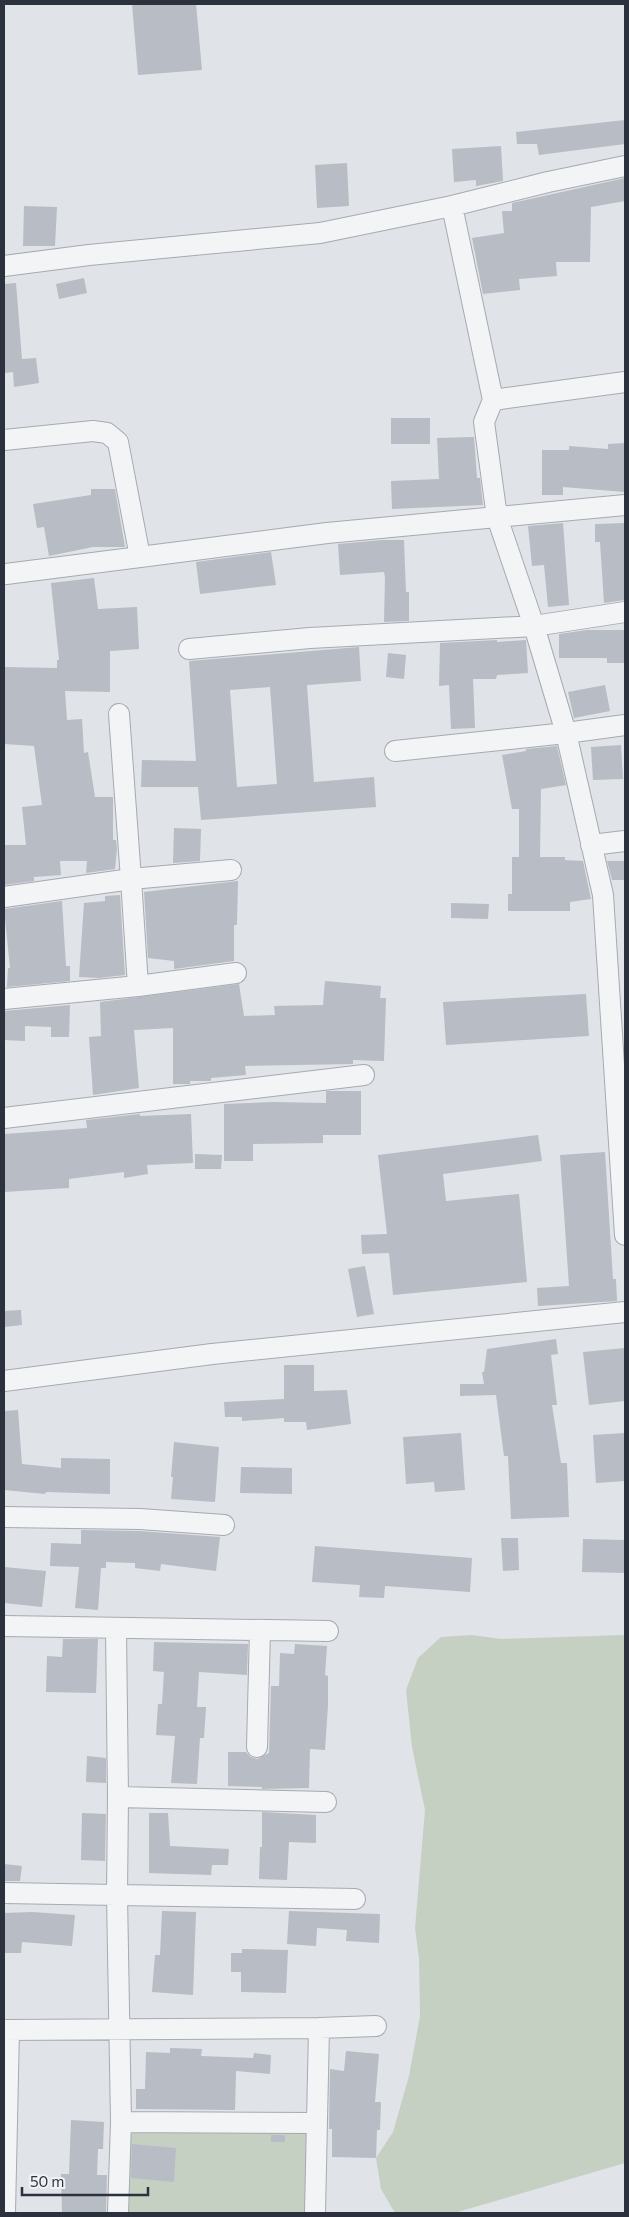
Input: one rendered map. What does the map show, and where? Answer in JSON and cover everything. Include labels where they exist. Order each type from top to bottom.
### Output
[{"type":"street","points":[[4,266],[89,255],[320,233],[452,206],[548,182],[625,166]]},
{"type":"street","points":[[452,206],[493,400],[484,422],[497,518],[534,626],[566,733],[603,895],[625,1235]]},
{"type":"street","points":[[493,400],[625,382]]},
{"type":"street","points":[[4,440],[93,431],[106,433],[118,442],[140,557]]},
{"type":"street","points":[[6,574],[327,533],[625,505]]},
{"type":"street","points":[[189,649],[310,638],[534,626],[625,612]]},
{"type":"street","points":[[119,714],[138,986]]},
{"type":"street","points":[[395,751],[566,733],[625,724]]},
{"type":"street","points":[[591,845],[625,841]]},
{"type":"street","points":[[4,897],[131,879],[231,870]]},
{"type":"street","points":[[4,999],[138,986],[236,973]]},
{"type":"street","points":[[4,1118],[364,1075]]},
{"type":"street","points":[[4,1381],[212,1354],[625,1312]]},
{"type":"street","points":[[4,1517],[140,1519],[224,1525]]},
{"type":"street","points":[[4,1626],[328,1631]]},
{"type":"street","points":[[116,1628],[117,1894],[121,2122],[118,2213]]},
{"type":"street","points":[[257,1747],[260,1630]]},
{"type":"street","points":[[118,1797],[326,1802]]},
{"type":"street","points":[[4,1893],[356,1899]]},
{"type":"street","points":[[5,2213],[6,2030],[376,2026]]},
{"type":"street","points":[[315,2213],[319,2028]]},
{"type":"street","points":[[121,2122],[317,2123]]},
{"type":"green space","points":[[472,1635],[501,1639],[625,1635],[625,2163],[454,2213],[395,2213],[381,2189],[376,2158],[393,2132],[409,2076],[420,2016],[419,1959],[415,1928],[425,1810],[412,1747],[406,1690],[418,1658],[441,1637]]},
{"type":"green space","points":[[125,2127],[312,2128],[308,2213],[123,2213]]},
{"type":"building","points":[[132,4],[196,4],[202,70],[138,75]]},
{"type":"building","points":[[625,120],[625,144],[539,155],[537,144],[517,144],[516,132]]},
{"type":"building","points":[[501,146],[503,181],[476,186],[476,180],[454,182],[452,149]]},
{"type":"building","points":[[347,163],[349,206],[317,208],[315,165]]},
{"type":"building","points":[[625,178],[625,201],[591,207],[590,262],[556,262],[557,276],[519,279],[520,290],[483,294],[472,238],[504,233],[502,211],[512,211],[512,203]]},
{"type":"building","points":[[24,206],[57,207],[55,246],[23,246]]},
{"type":"building","points":[[84,278],[87,293],[59,299],[56,284]]},
{"type":"building","points":[[16,283],[22,359],[36,358],[39,383],[14,387],[13,372],[4,373],[4,284]]},
{"type":"building","points":[[391,418],[430,418],[430,444],[391,444]]},
{"type":"building","points":[[474,437],[477,478],[480,478],[483,505],[392,509],[391,481],[439,479],[437,438]]},
{"type":"building","points":[[625,443],[625,492],[563,487],[563,495],[542,495],[542,450],[569,450],[569,446],[608,449],[608,444]]},
{"type":"building","points":[[91,489],[115,489],[125,547],[93,547],[49,556],[44,527],[37,528],[33,504],[91,495]]},
{"type":"building","points":[[563,523],[569,605],[548,607],[544,565],[532,566],[528,526]]},
{"type":"building","points":[[625,523],[625,600],[604,603],[600,542],[595,542],[595,524]]},
{"type":"building","points":[[404,540],[406,592],[409,592],[409,621],[384,622],[384,572],[340,575],[338,544]]},
{"type":"building","points":[[271,552],[276,585],[200,594],[196,562]]},
{"type":"building","points":[[94,578],[98,609],[137,607],[139,649],[110,651],[110,692],[65,691],[67,720],[82,719],[84,753],[88,752],[95,797],[113,797],[113,840],[116,840],[117,849],[115,869],[86,873],[87,861],[60,861],[61,875],[34,877],[34,881],[4,885],[5,845],[26,845],[22,807],[42,805],[34,746],[4,744],[4,667],[57,668],[57,660],[59,660],[51,583]]},
{"type":"building","points":[[587,630],[625,630],[625,663],[607,663],[607,658],[559,658],[559,634]]},
{"type":"building","points":[[497,640],[497,642],[526,640],[528,673],[497,675],[496,679],[473,679],[475,728],[451,729],[449,685],[439,686],[440,643]]},
{"type":"building","points":[[359,647],[361,681],[307,685],[314,782],[374,777],[376,807],[201,820],[198,787],[141,787],[142,760],[196,761],[189,661]],"holes":[[[270,687],[277,784],[237,787],[230,690]]]},
{"type":"building","points":[[388,653],[406,655],[404,679],[386,677]]},
{"type":"building","points":[[605,685],[610,711],[574,718],[568,692]]},
{"type":"building","points":[[621,745],[623,779],[593,780],[591,747]]},
{"type":"building","points":[[557,746],[566,785],[541,789],[540,857],[565,857],[565,860],[583,861],[591,899],[570,902],[570,911],[508,911],[508,894],[512,894],[512,857],[519,857],[519,809],[512,809],[502,755],[526,751],[526,749]]},
{"type":"building","points":[[174,828],[201,829],[200,861],[173,863]]},
{"type":"building","points":[[607,861],[625,861],[625,880],[612,880]]},
{"type":"building","points":[[238,881],[237,925],[234,925],[234,961],[174,969],[174,961],[148,958],[144,892]]},
{"type":"building","points":[[120,895],[125,975],[99,978],[79,977],[84,903],[105,901],[105,896]]},
{"type":"building","points":[[62,901],[66,966],[70,966],[70,981],[7,987],[8,968],[10,968],[4,909]]},
{"type":"building","points":[[451,903],[489,904],[488,919],[451,918]]},
{"type":"building","points":[[325,981],[381,986],[380,998],[386,998],[384,1061],[353,1060],[353,1064],[245,1066],[246,1075],[211,1078],[211,1081],[190,1081],[190,1084],[173,1084],[173,1028],[134,1030],[139,1088],[93,1095],[89,1037],[101,1036],[100,1002],[239,984],[244,1016],[275,1015],[274,1006],[323,1005]]},
{"type":"building","points":[[586,994],[589,1036],[446,1045],[443,1002]]},
{"type":"building","points":[[70,1005],[69,1037],[51,1037],[51,1027],[25,1026],[25,1041],[4,1040],[4,1011]]},
{"type":"building","points":[[326,1091],[361,1091],[361,1135],[323,1135],[323,1143],[253,1144],[253,1161],[224,1161],[224,1104],[326,1103]]},
{"type":"building","points":[[140,1114],[140,1116],[191,1114],[193,1163],[147,1165],[148,1174],[124,1178],[124,1172],[69,1179],[69,1188],[4,1192],[4,1134],[87,1128],[86,1120]]},
{"type":"building","points":[[538,1135],[542,1161],[443,1174],[446,1201],[519,1194],[527,1282],[393,1295],[389,1253],[362,1254],[361,1235],[387,1234],[378,1155]]},
{"type":"building","points":[[605,1152],[613,1279],[616,1279],[617,1301],[538,1306],[537,1288],[569,1286],[560,1155]]},
{"type":"building","points":[[195,1154],[222,1155],[221,1169],[195,1169]]},
{"type":"building","points":[[365,1266],[374,1314],[357,1317],[348,1269]]},
{"type":"building","points":[[21,1310],[22,1325],[4,1327],[4,1311]]},
{"type":"building","points":[[556,1339],[558,1354],[551,1355],[557,1405],[552,1405],[561,1463],[567,1463],[569,1517],[511,1519],[508,1456],[504,1456],[496,1395],[460,1396],[460,1384],[484,1384],[482,1372],[484,1372],[487,1349]]},
{"type":"building","points":[[625,1348],[625,1401],[589,1405],[583,1352]]},
{"type":"building","points":[[284,1365],[314,1365],[314,1391],[347,1390],[351,1424],[307,1430],[306,1422],[284,1422],[284,1418],[242,1421],[242,1417],[225,1417],[224,1402],[284,1399]]},
{"type":"building","points":[[18,1410],[22,1464],[61,1468],[61,1458],[110,1459],[110,1494],[46,1492],[45,1494],[4,1490],[4,1411]]},
{"type":"building","points":[[461,1433],[465,1490],[435,1492],[434,1482],[406,1484],[403,1437]]},
{"type":"building","points":[[625,1433],[625,1481],[596,1483],[593,1435]]},
{"type":"building","points":[[174,1442],[219,1447],[215,1502],[171,1499]]},
{"type":"building","points":[[241,1467],[292,1468],[292,1494],[240,1493]]},
{"type":"building","points":[[81,1530],[139,1531],[220,1537],[216,1571],[161,1564],[160,1571],[135,1568],[135,1563],[106,1562],[106,1568],[101,1568],[98,1610],[75,1608],[79,1567],[50,1566],[51,1543],[81,1544]]},
{"type":"building","points":[[501,1538],[518,1538],[519,1570],[503,1571]]},
{"type":"building","points":[[583,1539],[625,1540],[625,1573],[582,1572]]},
{"type":"building","points":[[315,1546],[472,1558],[470,1592],[385,1586],[384,1598],[359,1597],[360,1585],[312,1582]]},
{"type":"building","points":[[4,1567],[46,1571],[42,1607],[4,1603]]},
{"type":"building","points":[[63,1639],[98,1639],[96,1693],[46,1692],[47,1656],[62,1657]]},
{"type":"building","points":[[154,1642],[248,1644],[247,1675],[199,1672],[197,1707],[206,1707],[204,1738],[200,1738],[197,1784],[171,1783],[175,1736],[156,1735],[158,1704],[162,1704],[164,1672],[153,1671]]},
{"type":"building","points":[[295,1644],[327,1646],[325,1675],[328,1676],[328,1705],[325,1750],[310,1749],[309,1788],[262,1789],[262,1787],[228,1786],[228,1752],[246,1752],[251,1757],[257,1759],[269,1753],[271,1686],[279,1686],[280,1653],[294,1654]]},
{"type":"building","points":[[87,1756],[106,1758],[106,1783],[86,1782]]},
{"type":"building","points":[[262,1812],[316,1815],[316,1843],[289,1842],[287,1880],[259,1879],[260,1847],[262,1847]]},
{"type":"building","points":[[82,1813],[106,1814],[105,1861],[81,1860]]},
{"type":"building","points":[[149,1813],[168,1813],[170,1846],[229,1849],[228,1865],[212,1865],[211,1875],[149,1873]]},
{"type":"building","points":[[4,1864],[22,1866],[20,1881],[4,1881]]},
{"type":"building","points":[[162,1911],[196,1912],[193,1995],[152,1992],[155,1955],[160,1955]]},
{"type":"building","points":[[289,1911],[380,1914],[379,1943],[346,1941],[347,1930],[317,1928],[316,1946],[287,1944]]},
{"type":"building","points":[[32,1912],[75,1915],[72,1946],[22,1942],[21,1953],[4,1953],[4,1913]]},
{"type":"building","points":[[242,1949],[288,1950],[286,1993],[241,1992],[241,1972],[231,1972],[231,1953],[242,1953]]},
{"type":"building","points":[[170,2048],[202,2049],[201,2056],[253,2058],[254,2053],[271,2055],[270,2074],[236,2071],[235,2110],[136,2109],[136,2089],[145,2089],[146,2052],[170,2053]]},
{"type":"building","points":[[346,2051],[379,2054],[375,2102],[381,2102],[376,2158],[332,2157],[332,2129],[329,2129],[330,2069],[344,2071]]},
{"type":"building","points":[[71,2120],[104,2122],[103,2149],[98,2149],[97,2175],[107,2175],[106,2213],[62,2213],[61,2174],[69,2174]]},
{"type":"building","points":[[271,2135],[285,2135],[285,2142],[271,2142]]},
{"type":"building","points":[[132,2144],[176,2148],[174,2182],[131,2178]]}]
